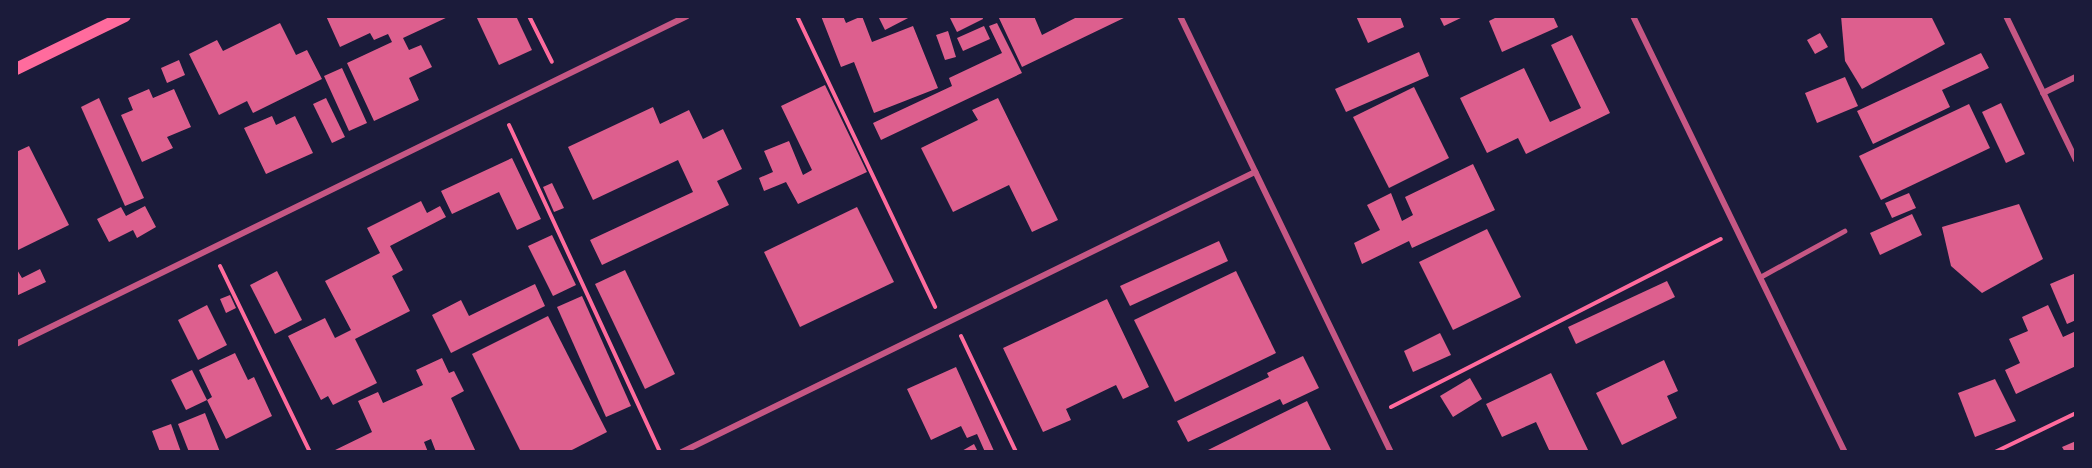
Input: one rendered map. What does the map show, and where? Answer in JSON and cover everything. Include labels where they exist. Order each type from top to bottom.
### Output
[{"type":"main road","points":[[16,69],[125,16]]},
{"type":"street","points":[[16,344],[687,16]]},
{"type":"street","points":[[1180,16],[1391,452]]},
{"type":"street","points":[[1632,16],[1845,452]]},
{"type":"street","points":[[2006,16],[2076,160]]},
{"type":"street","points":[[2043,93],[2076,77]]},
{"type":"street","points":[[681,452],[1255,172]]},
{"type":"lane","points":[[1760,277],[1844,231]]},
{"type":"path","points":[[529,16],[560,79]]},
{"type":"path","points":[[797,16],[943,324]]},
{"type":"path","points":[[501,108],[660,452]]},
{"type":"path","points":[[1374,416],[1737,231]]},
{"type":"path","points":[[212,248],[310,452]]},
{"type":"path","points":[[953,319],[1016,452]]},
{"type":"path","points":[[1995,452],[2076,412]]},
{"type":"building","points":[[326,16],[450,16],[403,38],[409,50],[421,45],[432,67],[409,78],[419,100],[374,121],[347,63],[392,42],[388,34],[374,40],[370,33],[340,47]]},
{"type":"building","points":[[476,16],[516,16],[532,50],[499,65]]},
{"type":"building","points":[[821,16],[843,16],[846,23],[862,16],[872,42],[913,26],[938,88],[874,113],[854,62],[841,67]]},
{"type":"building","points":[[878,16],[912,16],[885,30]]},
{"type":"building","points":[[949,16],[982,16],[983,19],[957,32]]},
{"type":"building","points":[[998,16],[1034,16],[1042,35],[1079,16],[1128,16],[1022,67]]},
{"type":"building","points":[[1356,16],[1400,16],[1404,27],[1368,43]]},
{"type":"building","points":[[1439,16],[1465,16],[1444,26]]},
{"type":"building","points":[[1499,16],[1553,16],[1558,27],[1502,52],[1489,21]]},
{"type":"building","points":[[1841,16],[1931,16],[1945,44],[1862,89],[1845,61]]},
{"type":"building","points":[[280,23],[296,55],[307,50],[322,79],[253,113],[247,101],[219,115],[189,54],[217,40],[223,51]]},
{"type":"building","points":[[997,23],[1022,73],[881,140],[873,123],[952,86],[949,78],[1002,53],[989,26]]},
{"type":"building","points":[[984,26],[990,39],[963,51],[957,38]]},
{"type":"building","points":[[948,31],[956,57],[945,60],[936,35]]},
{"type":"building","points":[[1820,33],[1828,47],[1815,54],[1807,40]]},
{"type":"building","points":[[1572,35],[1610,113],[1526,154],[1518,138],[1487,153],[1460,98],[1524,68],[1550,122],[1581,108],[1551,45]]},
{"type":"building","points":[[1419,52],[1429,76],[1346,112],[1335,89]]},
{"type":"building","points":[[1981,53],[1989,68],[1942,90],[1950,107],[1873,144],[1857,111]]},
{"type":"building","points":[[179,60],[185,75],[167,83],[161,68]]},
{"type":"building","points":[[342,68],[367,123],[349,131],[324,76]]},
{"type":"building","points":[[1845,77],[1858,106],[1817,123],[1805,93]]},
{"type":"building","points":[[825,85],[867,172],[798,204],[786,182],[764,191],[759,178],[773,172],[764,151],[789,141],[803,175],[812,170],[781,106]]},
{"type":"building","points":[[1414,87],[1449,158],[1389,188],[1353,117]]},
{"type":"building","points":[[149,89],[153,98],[174,89],[191,127],[167,137],[173,148],[142,162],[121,115],[133,110],[128,98]]},
{"type":"building","points":[[99,98],[144,198],[125,206],[81,107]]},
{"type":"building","points":[[326,98],[345,137],[332,143],[313,104]]},
{"type":"building","points":[[998,98],[1058,220],[1032,232],[1009,185],[953,212],[921,148],[978,120],[972,110]]},
{"type":"building","points":[[2001,103],[2025,154],[2006,163],[1982,112]]},
{"type":"building","points":[[1969,104],[1990,148],[1881,200],[1859,156]]},
{"type":"building","points":[[653,107],[660,124],[689,110],[703,139],[723,129],[742,169],[717,181],[729,205],[602,265],[590,240],[693,192],[678,160],[593,200],[568,147]]},
{"type":"building","points":[[272,116],[276,125],[295,116],[313,153],[266,174],[244,128]]},
{"type":"building","points":[[29,146],[69,225],[16,251],[16,152]]},
{"type":"building","points":[[512,158],[541,219],[517,230],[499,192],[452,214],[441,191]]},
{"type":"building","points":[[1473,164],[1495,210],[1412,248],[1409,241],[1362,264],[1354,243],[1380,230],[1367,205],[1391,193],[1402,221],[1413,215],[1405,197]]},
{"type":"building","points":[[552,183],[564,208],[554,212],[543,187]]},
{"type":"building","points":[[1909,193],[1916,208],[1892,218],[1885,203]]},
{"type":"building","points":[[421,201],[427,213],[440,206],[446,217],[390,246],[403,270],[392,276],[410,311],[355,339],[377,383],[333,405],[328,396],[321,400],[288,336],[325,318],[335,338],[351,330],[325,281],[380,253],[367,228]]},
{"type":"building","points":[[2019,204],[2043,259],[1982,293],[1951,266],[1942,227]]},
{"type":"building","points":[[145,206],[156,227],[137,238],[133,230],[109,242],[97,219],[121,207],[126,216]]},
{"type":"building","points":[[857,207],[894,282],[800,327],[764,252]]},
{"type":"building","points":[[1912,214],[1922,235],[1880,255],[1870,233]]},
{"type":"building","points":[[1487,229],[1521,297],[1453,330],[1419,262]]},
{"type":"building","points":[[552,235],[576,285],[553,296],[528,246]]},
{"type":"building","points":[[1219,241],[1228,261],[1130,306],[1120,286]]},
{"type":"building","points":[[16,268],[22,278],[40,269],[46,282],[16,296]]},
{"type":"building","points":[[625,270],[675,374],[645,389],[595,284]]},
{"type":"building","points":[[277,271],[302,320],[275,334],[250,285]]},
{"type":"building","points":[[1236,271],[1276,353],[1175,402],[1134,320]]},
{"type":"building","points":[[2076,273],[2076,320],[2067,324],[2050,284]]},
{"type":"building","points":[[1667,281],[1675,297],[1576,344],[1568,327]]},
{"type":"building","points":[[535,284],[545,306],[451,353],[432,315],[461,300],[469,316]]},
{"type":"building","points":[[230,295],[236,308],[226,313],[220,299]]},
{"type":"building","points":[[582,296],[631,406],[606,417],[557,307]]},
{"type":"building","points":[[1107,299],[1149,387],[1123,399],[1116,385],[1066,409],[1071,420],[1043,432],[1003,348]]},
{"type":"building","points":[[207,305],[227,345],[198,360],[178,320]]},
{"type":"building","points":[[2048,305],[2063,337],[2076,331],[2076,366],[2016,394],[2005,370],[2020,363],[2009,339],[2028,331],[2022,317]]},
{"type":"building","points":[[548,316],[607,432],[568,452],[521,452],[472,354]]},
{"type":"building","points":[[1440,333],[1451,355],[1413,372],[1404,351]]},
{"type":"building","points":[[235,353],[248,380],[254,377],[272,416],[226,439],[207,400],[212,397],[199,370]]},
{"type":"building","points":[[1303,356],[1319,388],[1283,405],[1280,399],[1188,442],[1177,421],[1269,377],[1267,373]]},
{"type":"building","points":[[442,358],[449,373],[454,371],[464,391],[451,398],[476,452],[436,452],[431,439],[424,442],[428,452],[331,452],[372,432],[358,401],[378,392],[383,403],[423,385],[416,370]]},
{"type":"building","points":[[1664,360],[1678,391],[1667,396],[1677,418],[1622,445],[1596,393]]},
{"type":"building","points":[[956,367],[994,451],[985,452],[977,434],[967,438],[961,426],[931,440],[907,389]]},
{"type":"building","points":[[192,370],[207,400],[186,410],[171,380]]},
{"type":"building","points":[[1551,373],[1589,452],[1550,452],[1536,422],[1502,437],[1486,404]]},
{"type":"building","points":[[1470,378],[1482,399],[1453,417],[1440,396]]},
{"type":"building","points":[[1995,379],[2016,421],[1975,437],[1958,393]]},
{"type":"building","points":[[1307,401],[1332,452],[1204,452]]},
{"type":"building","points":[[205,413],[220,452],[189,452],[178,424]]},
{"type":"building","points":[[171,424],[181,452],[160,452],[152,431]]},
{"type":"building","points":[[2076,441],[2076,452],[2065,452],[2062,447]]},
{"type":"building","points":[[974,444],[978,452],[960,452]]}]
